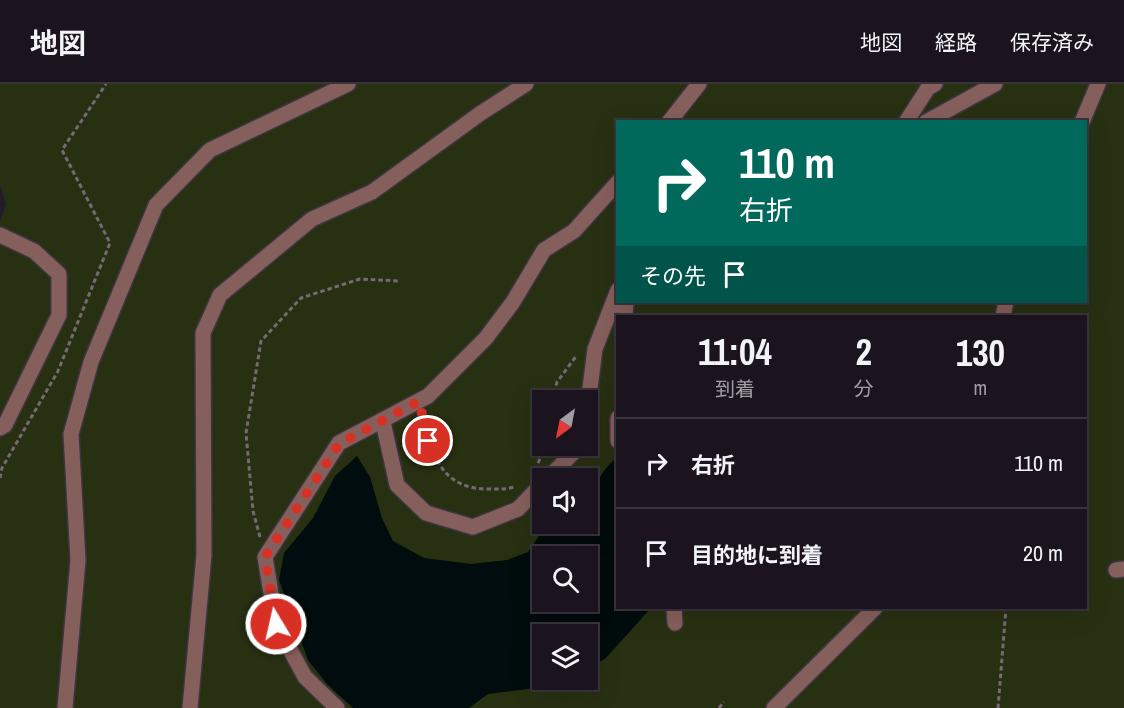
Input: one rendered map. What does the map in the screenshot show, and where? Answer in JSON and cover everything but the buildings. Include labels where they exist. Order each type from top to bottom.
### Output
[{"type":"lane","points":[[65,708],[78,560],[71,434],[91,362],[156,205],[210,150],[348,84]]},
{"type":"lane","points":[[190,708],[204,555],[203,333],[220,295],[312,219],[372,192],[481,113],[526,84]]},
{"type":"lane","points":[[671,120],[699,84]]},
{"type":"lane","points":[[907,120],[928,88],[935,84]]},
{"type":"lane","points":[[930,120],[995,84]]},
{"type":"lane","points":[[1083,120],[1098,84]]},
{"type":"lane","points":[[337,708],[305,677],[276,624],[265,557],[339,444],[428,396],[486,338],[513,302],[544,250],[574,231],[616,184]]},
{"type":"lane","points":[[0,235],[34,251],[59,274],[59,315],[5,425],[0,428]]},
{"type":"lane","points":[[590,390],[595,349],[616,295]]},
{"type":"lane","points":[[383,422],[397,485],[426,513],[473,527],[518,509],[532,494]]},
{"type":"lane","points":[[558,468],[570,456]]},
{"type":"lane","points":[[774,708],[874,609]]},
{"type":"path","points":[[265,557],[253,511],[246,433],[261,341],[301,298],[360,279],[399,280]]},
{"type":"path","points":[[419,401],[428,441],[447,476],[471,489],[509,489],[524,482]]},
{"type":"path","points":[[536,468],[541,456]]},
{"type":"path","points":[[998,708],[1006,609]]},
{"type":"path","points":[[719,708],[724,702]]},
{"type":"green space","points":[[0,84],[1124,84],[1124,708],[0,708],[0,221],[6,205],[0,185]]},
{"type":"shaded area","points":[[357,456],[370,477],[382,518],[393,541],[424,558],[471,564],[507,560],[528,552],[532,546],[532,612],[598,612],[598,546],[532,546],[540,534],[598,534],[598,481],[616,458],[616,609],[650,609],[605,659],[598,663],[598,624],[532,624],[532,688],[488,694],[469,708],[353,708],[327,684],[308,660],[279,580],[284,553],[313,518],[335,476]]},
{"type":"route","points":[[276,624],[265,557],[339,444],[419,401],[428,441]]}]
